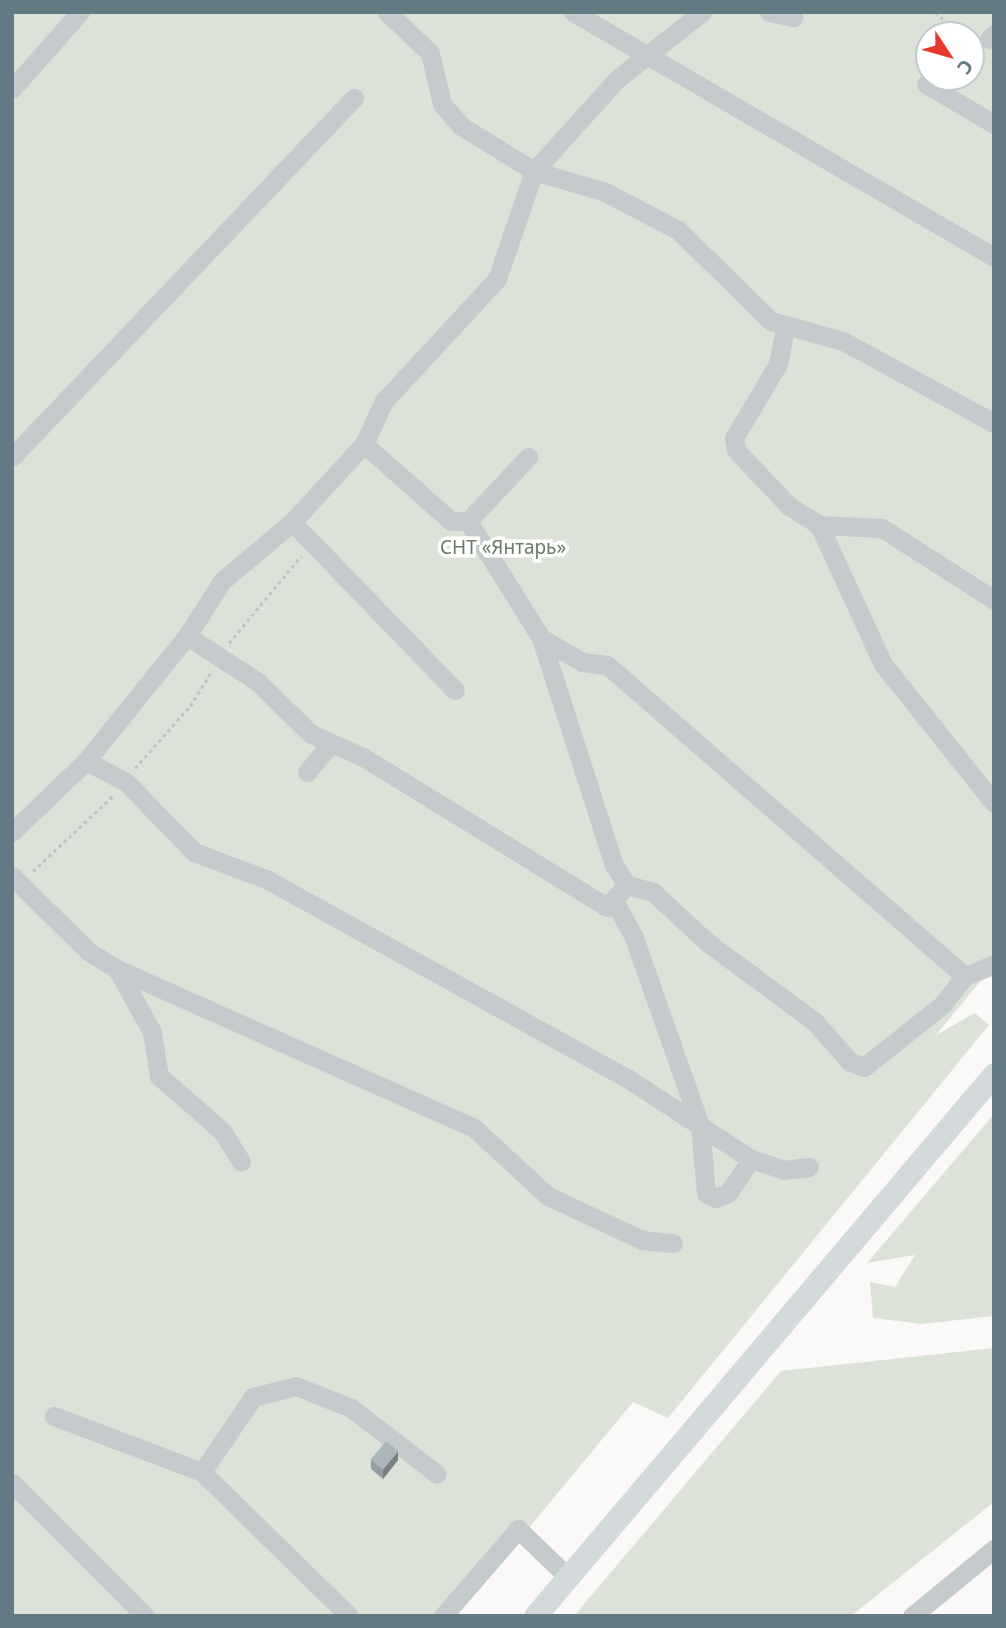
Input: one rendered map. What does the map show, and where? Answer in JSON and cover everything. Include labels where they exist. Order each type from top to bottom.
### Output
[{"type":"main road","points":[[535,1616],[994,1074]]},
{"type":"street","points":[[12,89],[80,12]]},
{"type":"street","points":[[387,12],[430,53],[446,114],[534,171],[603,191],[678,230],[785,328],[814,329],[844,341],[994,423]]},
{"type":"street","points":[[573,12],[994,257]]},
{"type":"street","points":[[12,832],[86,761],[187,636],[222,581],[292,522],[364,444],[384,401],[498,279],[534,171],[648,54],[702,12]]},
{"type":"street","points":[[769,12],[793,17]]},
{"type":"street","points":[[938,91],[994,124]]},
{"type":"street","points":[[12,457],[354,98]]},
{"type":"street","points":[[785,328],[778,364],[734,438],[736,450],[789,506],[819,525],[882,528],[994,600]]},
{"type":"street","points":[[364,444],[437,512],[468,521],[541,638],[614,865],[627,885],[653,892],[864,1067],[942,1005],[965,976],[994,964]]},
{"type":"street","points":[[468,521],[528,457]]},
{"type":"street","points":[[292,522],[455,690]]},
{"type":"street","points":[[819,525],[883,664],[994,803]]},
{"type":"street","points":[[187,636],[220,657],[329,746],[363,757],[607,906],[615,903],[627,885]]},
{"type":"street","points":[[541,638],[582,662],[607,665],[965,976]]},
{"type":"street","points":[[307,772],[329,746]]},
{"type":"street","points":[[86,761],[126,782],[194,852],[266,879],[627,1078],[751,1159],[784,1170],[809,1167]]},
{"type":"street","points":[[17,880],[88,951],[117,969],[474,1128],[548,1196],[642,1240],[673,1242]]},
{"type":"street","points":[[615,903],[633,935],[700,1125],[706,1193],[716,1198],[728,1193],[751,1159]]},
{"type":"street","points":[[117,969],[152,1032],[159,1076],[222,1131],[241,1162]]},
{"type":"street","points":[[202,1472],[253,1397],[296,1386],[351,1408],[437,1474]]},
{"type":"street","points":[[54,1416],[202,1472],[349,1616]]},
{"type":"street","points":[[12,1483],[145,1616]]},
{"type":"street","points":[[443,1616],[518,1529],[568,1577]]},
{"type":"street","points":[[912,1616],[994,1549]]},
{"type":"path","points":[[17,880],[126,782],[190,706],[220,657],[314,542]]},
{"type":"green space","name":"СНТ «Янтарь»","points":[[12,12],[994,12],[994,965],[936,1035],[975,1013],[989,1025],[668,1418],[633,1402],[456,1616],[12,1616]]},
{"type":"green space","points":[[994,1114],[994,1316],[921,1324],[873,1318],[870,1282],[895,1287],[915,1255],[867,1263]]},
{"type":"green space","points":[[994,1348],[994,1502],[851,1616],[574,1616],[781,1371]]},
{"type":"building","points":[[386,1441],[398,1451],[383,1470],[371,1459]]}]
